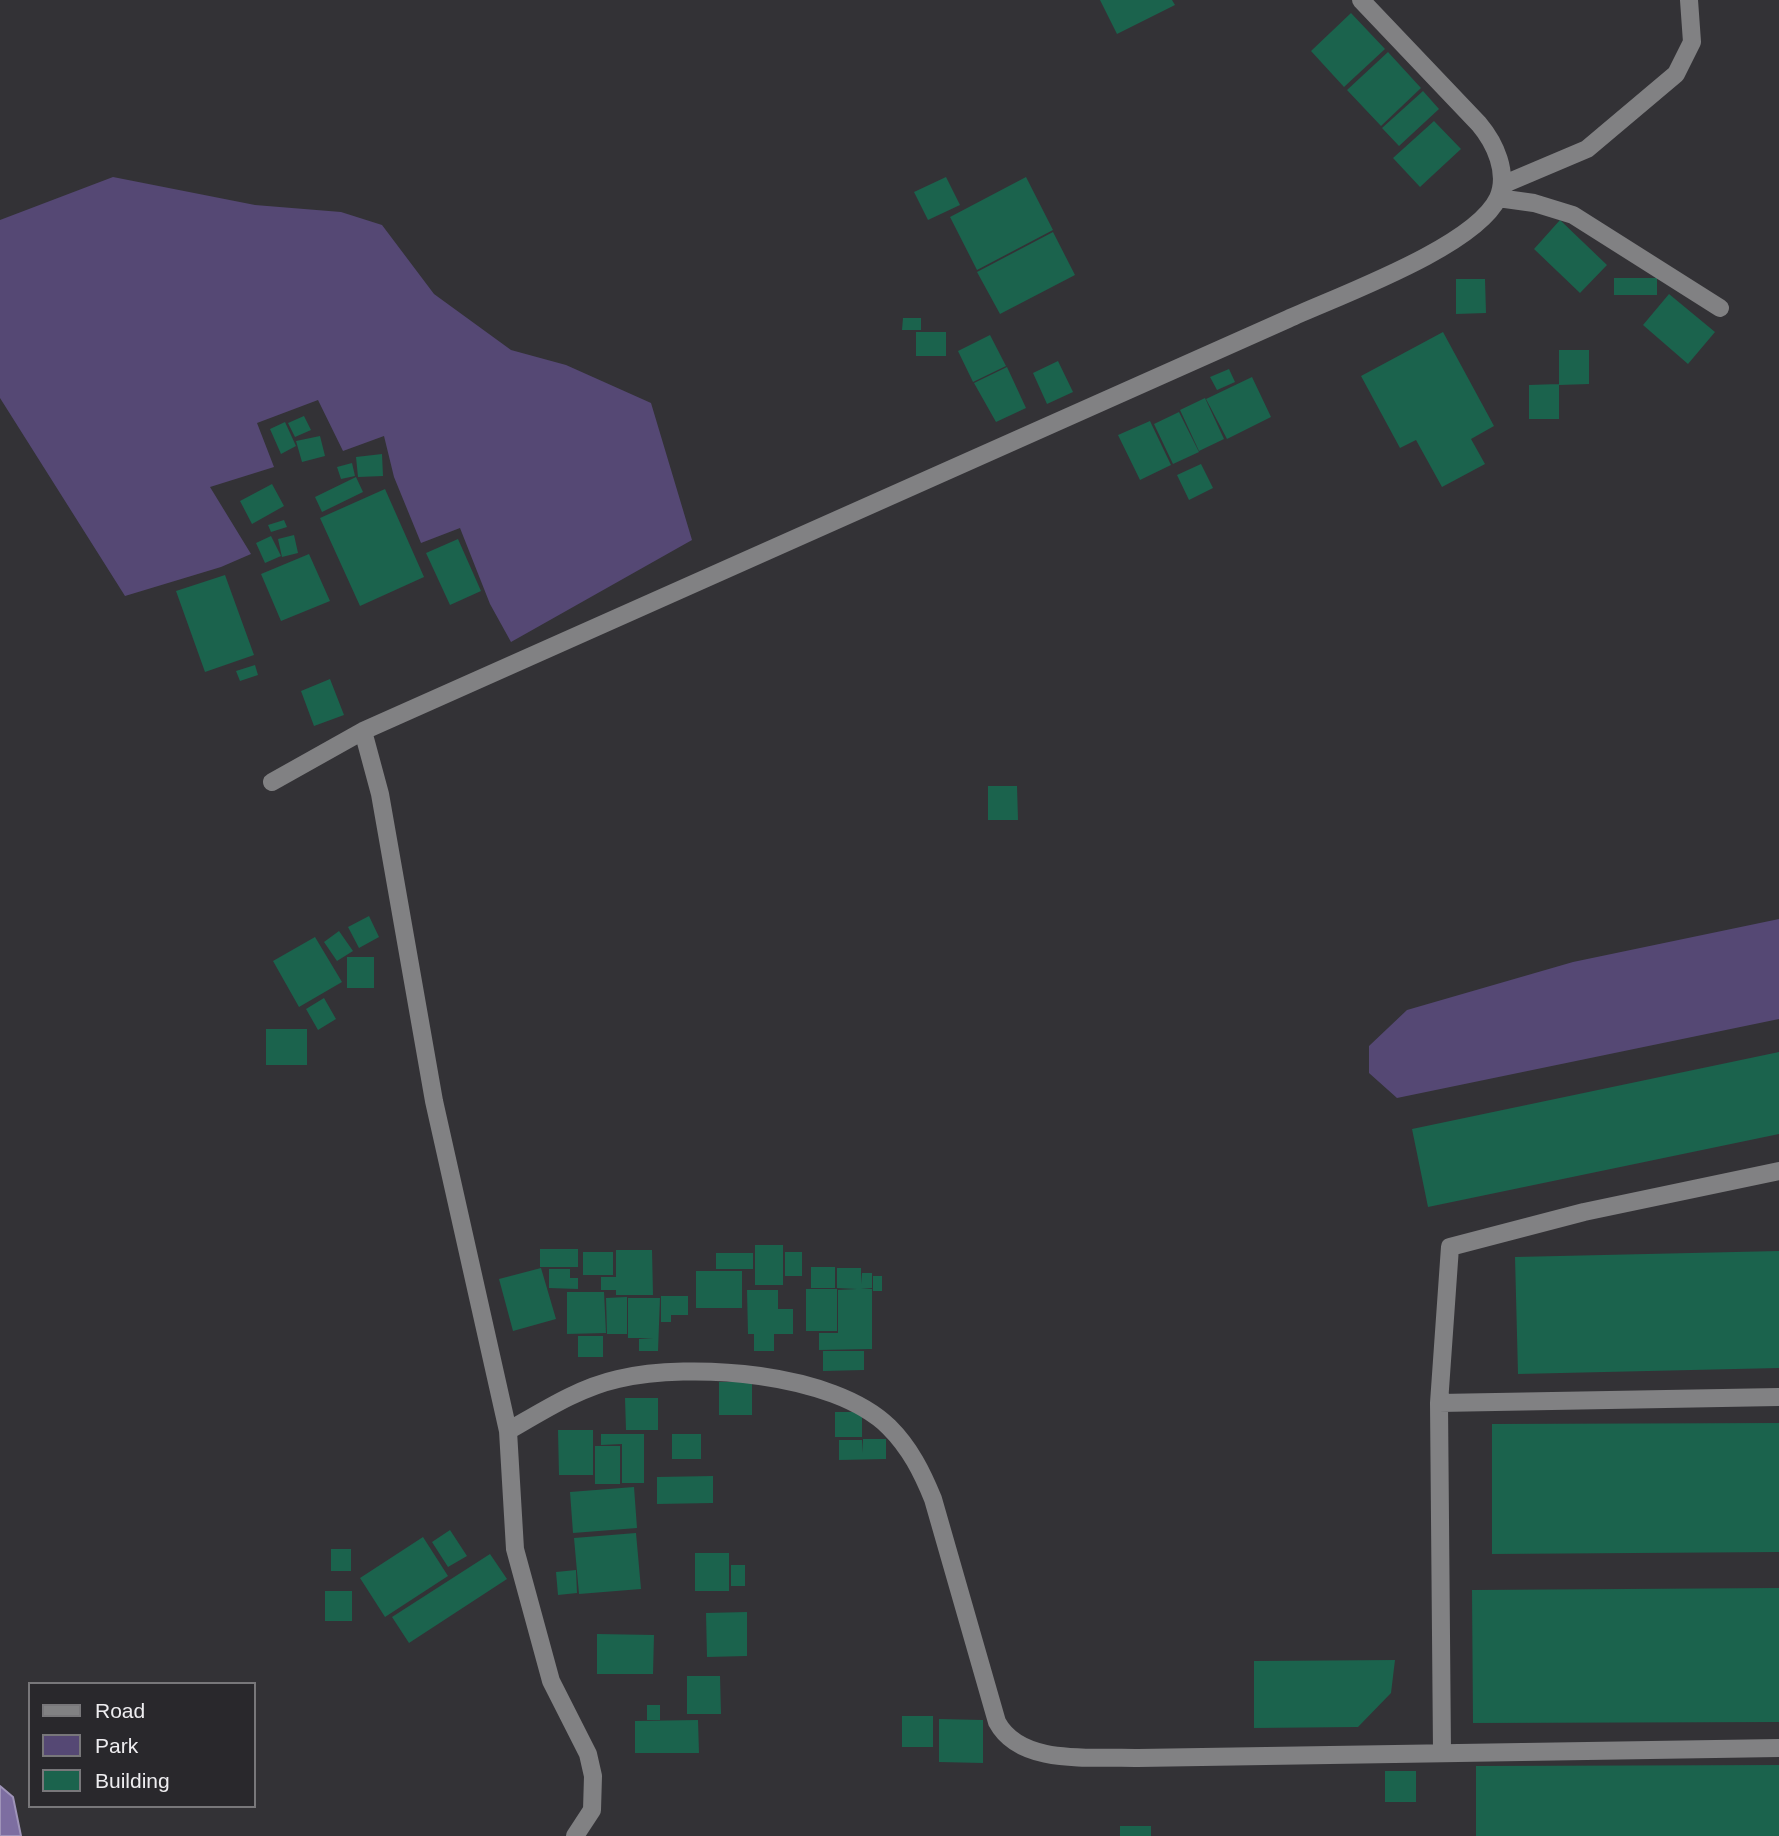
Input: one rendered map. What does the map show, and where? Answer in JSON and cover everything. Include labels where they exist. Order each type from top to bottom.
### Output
[{"type":"street","points":[[1361,0],[1488,135],[1499,160],[1500,191]]},
{"type":"street","points":[[272,782],[363,731],[1428,255],[1475,224],[1500,191],[1587,149],[1676,74],[1692,42],[1689,0]]},
{"type":"street","points":[[1500,191],[1573,215],[1720,307]]},
{"type":"street","points":[[363,731],[380,794],[434,1101],[508,1431],[515,1549],[551,1681],[588,1754],[593,1776],[592,1810],[575,1836]]},
{"type":"street","points":[[1442,1751],[1439,1403],[1450,1247],[1584,1212],[1779,1171]]},
{"type":"street","points":[[508,1431],[578,1392],[617,1379],[660,1372],[702,1370],[754,1374],[827,1394],[865,1410],[887,1425],[920,1468],[933,1499],[997,1722],[1005,1734],[1025,1748],[1042,1753],[1138,1758],[1442,1751],[1779,1748]]},
{"type":"street","points":[[1439,1403],[1779,1397]]},
{"type":"green space","points":[[113,177],[255,205],[341,212],[382,225],[434,294],[511,350],[566,365],[651,403],[692,540],[511,642],[490,604],[460,528],[421,543],[394,477],[384,436],[343,451],[318,400],[257,423],[274,467],[210,487],[251,554],[221,567],[125,596],[0,398],[0,220]]},
{"type":"green space","points":[[1779,919],[1779,1019],[1397,1098],[1369,1073],[1369,1046],[1407,1010],[1573,962]]},
{"type":"shaded area","points":[[0,1786],[13,1797],[21,1836],[0,1836]]},
{"type":"building","points":[[1100,0],[1172,0],[1175,5],[1117,34]]},
{"type":"building","points":[[1351,13],[1385,49],[1344,87],[1311,51]]},
{"type":"building","points":[[1388,52],[1421,88],[1381,126],[1347,90]]},
{"type":"building","points":[[1423,91],[1439,109],[1399,146],[1382,128]]},
{"type":"building","points":[[1434,121],[1461,149],[1420,187],[1393,158]]},
{"type":"building","points":[[946,177],[960,205],[928,220],[914,192]]},
{"type":"building","points":[[1026,177],[1053,230],[977,270],[950,217]]},
{"type":"building","points":[[1560,220],[1607,265],[1580,293],[1534,249]]},
{"type":"building","points":[[1053,232],[1075,275],[1000,314],[977,272]]},
{"type":"building","points":[[1614,278],[1657,278],[1657,295],[1614,295]]},
{"type":"building","points":[[1456,279],[1485,279],[1486,313],[1456,314]]},
{"type":"building","points":[[1669,294],[1715,332],[1688,364],[1643,325]]},
{"type":"building","points":[[903,318],[921,318],[921,330],[902,330]]},
{"type":"building","points":[[916,332],[946,332],[946,356],[916,356]]},
{"type":"building","points":[[1443,332],[1494,426],[1471,439],[1485,464],[1442,487],[1416,440],[1400,448],[1361,376]]},
{"type":"building","points":[[990,335],[1006,366],[973,382],[958,351]]},
{"type":"building","points":[[1559,350],[1589,350],[1589,384],[1559,385]]},
{"type":"building","points":[[1058,361],[1073,392],[1047,404],[1033,373]]},
{"type":"building","points":[[1007,367],[1026,408],[996,422],[974,383]]},
{"type":"building","points":[[1229,369],[1235,382],[1217,390],[1210,377]]},
{"type":"building","points":[[1252,377],[1271,417],[1227,439],[1206,399]]},
{"type":"building","points":[[1559,384],[1559,419],[1529,419],[1529,385]]},
{"type":"building","points":[[1205,398],[1224,439],[1199,451],[1180,410]]},
{"type":"building","points":[[1179,412],[1199,452],[1173,464],[1154,424]]},
{"type":"building","points":[[304,416],[311,430],[295,437],[288,423]]},
{"type":"building","points":[[1150,421],[1171,465],[1140,480],[1118,435]]},
{"type":"building","points":[[285,422],[296,446],[281,454],[270,429]]},
{"type":"building","points":[[320,436],[325,456],[302,462],[296,441]]},
{"type":"building","points":[[382,454],[383,476],[358,477],[356,457]]},
{"type":"building","points":[[352,463],[355,476],[341,479],[337,467]]},
{"type":"building","points":[[1201,464],[1213,488],[1189,500],[1177,475]]},
{"type":"building","points":[[356,477],[363,492],[322,512],[315,497]]},
{"type":"building","points":[[272,484],[284,506],[252,524],[240,501]]},
{"type":"building","points":[[385,489],[424,577],[360,606],[320,518]]},
{"type":"building","points":[[284,520],[287,527],[271,532],[268,525]]},
{"type":"building","points":[[294,535],[298,553],[282,557],[278,539]]},
{"type":"building","points":[[271,536],[281,556],[265,563],[256,543]]},
{"type":"building","points":[[458,539],[481,591],[450,605],[426,553]]},
{"type":"building","points":[[309,554],[330,601],[281,621],[261,574]]},
{"type":"building","points":[[225,575],[254,655],[205,672],[176,591]]},
{"type":"building","points":[[255,665],[258,675],[240,681],[236,671]]},
{"type":"building","points":[[330,679],[344,715],[314,726],[301,691]]},
{"type":"building","points":[[988,786],[1017,786],[1018,820],[988,820]]},
{"type":"building","points":[[369,916],[379,937],[359,948],[348,927]]},
{"type":"building","points":[[339,931],[353,951],[337,961],[324,942]]},
{"type":"building","points":[[315,937],[342,982],[299,1007],[273,961]]},
{"type":"building","points":[[347,957],[374,957],[374,988],[347,988]]},
{"type":"building","points":[[324,998],[336,1019],[318,1030],[306,1009]]},
{"type":"building","points":[[266,1029],[307,1029],[307,1065],[266,1065]]},
{"type":"building","points":[[1779,1052],[1779,1134],[1428,1207],[1412,1129]]},
{"type":"building","points":[[755,1245],[783,1245],[783,1285],[755,1285]]},
{"type":"building","points":[[540,1249],[578,1249],[578,1267],[540,1267]]},
{"type":"building","points":[[616,1250],[652,1250],[653,1295],[616,1295],[616,1290],[601,1290],[601,1277],[616,1277]]},
{"type":"building","points":[[1779,1251],[1779,1368],[1518,1374],[1515,1257]]},
{"type":"building","points":[[583,1252],[613,1252],[613,1275],[583,1275]]},
{"type":"building","points":[[785,1252],[802,1252],[802,1276],[785,1276]]},
{"type":"building","points":[[716,1253],[753,1253],[753,1269],[716,1269]]},
{"type":"building","points":[[811,1267],[835,1267],[835,1288],[811,1288]]},
{"type":"building","points":[[541,1268],[556,1319],[513,1331],[499,1279]]},
{"type":"building","points":[[837,1268],[861,1268],[861,1284],[862,1273],[872,1273],[872,1288],[861,1289],[872,1289],[872,1349],[819,1350],[819,1333],[838,1333],[838,1290],[857,1289],[837,1288]]},
{"type":"building","points":[[549,1269],[570,1269],[570,1278],[578,1278],[578,1289],[549,1288]]},
{"type":"building","points":[[696,1271],[742,1271],[742,1308],[696,1308]]},
{"type":"building","points":[[873,1276],[882,1276],[882,1291],[873,1291]]},
{"type":"building","points":[[806,1289],[837,1289],[837,1331],[806,1331]]},
{"type":"building","points":[[747,1290],[778,1290],[778,1309],[793,1309],[793,1334],[774,1334],[774,1351],[754,1351],[754,1334],[748,1334]]},
{"type":"building","points":[[567,1292],[604,1292],[606,1333],[567,1334]]},
{"type":"building","points":[[661,1296],[688,1296],[688,1315],[671,1315],[671,1322],[661,1322]]},
{"type":"building","points":[[627,1297],[627,1334],[607,1334],[606,1298]]},
{"type":"building","points":[[628,1298],[660,1298],[658,1351],[639,1351],[639,1339],[653,1338],[628,1338]]},
{"type":"building","points":[[578,1336],[603,1336],[603,1357],[578,1357]]},
{"type":"building","points":[[823,1351],[864,1351],[864,1370],[823,1371]]},
{"type":"building","points":[[719,1382],[752,1382],[752,1415],[719,1415]]},
{"type":"building","points":[[625,1398],[658,1398],[658,1430],[626,1430]]},
{"type":"building","points":[[835,1412],[862,1412],[862,1437],[835,1437]]},
{"type":"building","points":[[1779,1423],[1779,1552],[1492,1554],[1492,1424]]},
{"type":"building","points":[[558,1430],[593,1430],[593,1475],[559,1475]]},
{"type":"building","points":[[601,1434],[644,1434],[644,1483],[622,1483],[622,1444],[601,1445]]},
{"type":"building","points":[[672,1434],[701,1434],[701,1459],[672,1459]]},
{"type":"building","points":[[863,1439],[886,1439],[886,1459],[839,1460],[839,1440],[862,1440],[863,1453]]},
{"type":"building","points":[[595,1446],[620,1446],[620,1484],[595,1484]]},
{"type":"building","points":[[713,1476],[713,1503],[657,1504],[657,1477]]},
{"type":"building","points":[[634,1487],[637,1528],[573,1533],[570,1492]]},
{"type":"building","points":[[450,1530],[467,1556],[448,1567],[432,1542]]},
{"type":"building","points":[[636,1533],[641,1589],[579,1594],[574,1538]]},
{"type":"building","points":[[423,1537],[448,1576],[385,1617],[360,1578]]},
{"type":"building","points":[[331,1549],[351,1549],[351,1571],[331,1571]]},
{"type":"building","points":[[695,1553],[729,1553],[729,1591],[695,1591]]},
{"type":"building","points":[[490,1554],[507,1579],[409,1643],[392,1617]]},
{"type":"building","points":[[731,1565],[745,1565],[745,1586],[731,1586]]},
{"type":"building","points":[[576,1570],[577,1593],[558,1595],[556,1572]]},
{"type":"building","points":[[1779,1588],[1779,1722],[1473,1723],[1472,1590]]},
{"type":"building","points":[[325,1591],[352,1591],[352,1621],[325,1621]]},
{"type":"building","points":[[747,1612],[747,1656],[707,1657],[706,1613]]},
{"type":"building","points":[[597,1634],[654,1635],[653,1674],[597,1674]]},
{"type":"building","points":[[1395,1660],[1391,1693],[1358,1727],[1254,1728],[1254,1661]]},
{"type":"building","points":[[687,1676],[720,1676],[721,1714],[687,1714]]},
{"type":"building","points":[[647,1705],[660,1705],[660,1720],[647,1720]]},
{"type":"building","points":[[902,1716],[933,1716],[933,1747],[902,1747]]},
{"type":"building","points":[[939,1719],[983,1720],[983,1763],[939,1762]]},
{"type":"building","points":[[698,1720],[699,1753],[635,1753],[635,1721]]},
{"type":"building","points":[[1779,1765],[1779,1836],[1476,1836],[1476,1766]]},
{"type":"building","points":[[1385,1771],[1416,1771],[1416,1802],[1385,1802]]},
{"type":"building","points":[[1120,1826],[1151,1826],[1151,1836],[1120,1836]]}]
